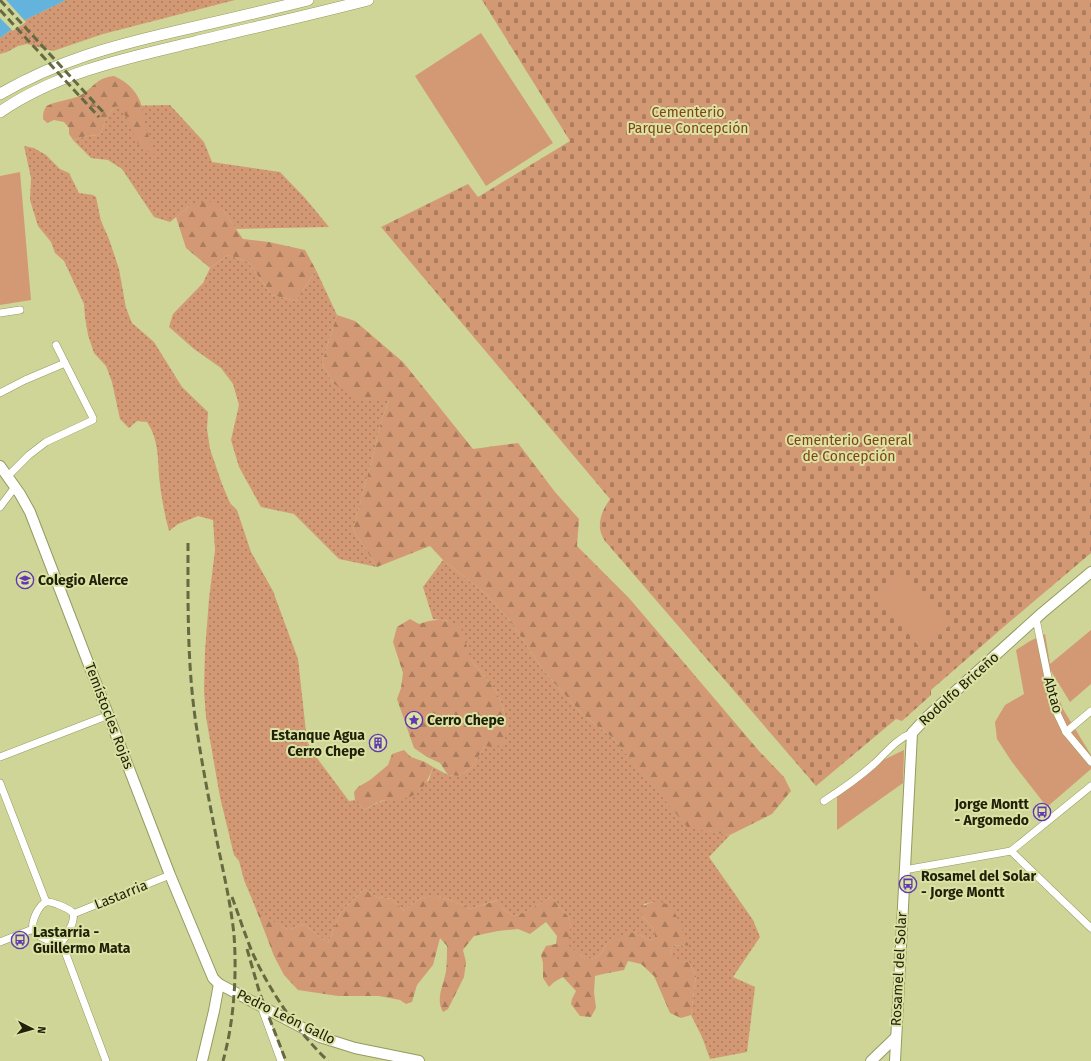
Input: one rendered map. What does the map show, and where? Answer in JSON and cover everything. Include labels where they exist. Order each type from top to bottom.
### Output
[{"type":"main road","points":[[0,94],[40,73],[90,53],[308,0]]},
{"type":"main road","points":[[0,112],[50,84],[110,62],[368,0]]},
{"type":"street","points":[[0,313],[20,310]]},
{"type":"street","points":[[8,476],[34,451],[46,442],[92,420],[93,418],[56,345]]},
{"type":"street","points":[[0,393],[25,380],[66,363]]},
{"type":"street","name":"Temístocles Rojas","points":[[0,466],[15,486],[30,512],[208,971]]},
{"type":"street","points":[[0,507],[15,486]]},
{"type":"street","name":"Rodolfo Briceño","points":[[824,801],[837,793],[873,765],[900,739],[912,733],[927,717],[1036,619],[1091,572]]},
{"type":"street","name":"Abtao","points":[[1036,619],[1054,707],[1066,732],[1091,762]]},
{"type":"street","points":[[1066,732],[1091,711]]},
{"type":"street","points":[[0,757],[109,716]]},
{"type":"street","name":"Rosamel del Solar","points":[[895,1061],[912,733]]},
{"type":"street","points":[[0,783],[46,902]]},
{"type":"street","points":[[904,870],[1011,851],[1091,786]]},
{"type":"street","points":[[1011,851],[1091,928]]},
{"type":"street","name":"Lastarria","points":[[73,914],[170,875]]},
{"type":"street","points":[[46,902],[52,902],[69,910],[73,914],[73,919],[66,936],[61,941],[53,942],[37,935],[33,929],[33,922],[41,905],[46,902]]},
{"type":"street","points":[[0,942],[33,929]]},
{"type":"street","points":[[61,941],[106,1061]]},
{"type":"street","name":"Pedro León Gallo","points":[[208,971],[219,984],[309,1032],[334,1042],[419,1061]]},
{"type":"street","points":[[202,1061],[219,984]]},
{"type":"street","points":[[261,1006],[281,1061]]},
{"type":"street","points":[[871,1061],[896,1037]]},
{"type":"green space","points":[[66,0],[235,0],[103,34],[53,51],[27,44],[18,46],[0,54],[0,38],[23,21]]},
{"type":"green space","name":"Cementerio General de Concepción","points":[[482,0],[1091,0],[1091,553],[931,690],[931,695],[902,721],[896,719],[816,786],[605,541],[600,530],[600,520],[610,499],[381,227],[468,184],[478,197],[570,141]]},
{"type":"green space","points":[[481,33],[553,143],[486,186],[415,76]]},
{"type":"green space","points":[[114,76],[128,84],[138,97],[142,107],[144,123],[155,155],[139,145],[127,118],[117,106],[109,114],[101,134],[85,136],[73,140],[69,134],[69,128],[64,122],[54,120],[47,123],[43,119],[44,110],[48,105],[79,96],[99,81]]},
{"type":"green space","points":[[170,105],[204,142],[212,162],[280,172],[305,198],[329,227],[236,229],[223,210],[191,205],[170,222],[154,217],[122,169],[108,160],[91,158],[73,140],[85,136],[101,134],[109,114],[117,106]]},
{"type":"green space","points":[[24,146],[34,148],[46,155],[60,169],[69,173],[79,193],[93,195],[96,197],[101,221],[119,269],[126,308],[132,323],[154,342],[182,387],[208,412],[207,429],[210,449],[222,484],[230,503],[237,510],[251,552],[273,591],[298,659],[307,741],[314,754],[349,801],[355,800],[364,810],[379,802],[394,798],[405,798],[429,780],[433,767],[448,775],[460,776],[472,767],[485,746],[508,730],[503,707],[495,689],[471,660],[448,621],[433,619],[423,587],[443,560],[486,594],[513,625],[543,670],[581,713],[613,738],[688,827],[730,835],[709,857],[753,920],[760,937],[733,977],[755,987],[747,1052],[710,1059],[702,1037],[691,1015],[696,976],[689,962],[678,961],[670,954],[673,946],[689,946],[664,904],[654,902],[644,904],[642,917],[653,929],[655,939],[648,940],[635,932],[607,943],[599,956],[585,959],[567,945],[571,923],[567,915],[552,897],[519,915],[514,916],[503,909],[497,900],[470,909],[453,901],[434,897],[422,898],[404,911],[392,899],[377,897],[364,889],[341,912],[328,943],[304,924],[289,930],[262,916],[256,909],[244,880],[239,861],[234,855],[220,797],[206,717],[204,691],[205,651],[215,550],[213,520],[198,516],[178,524],[169,531],[162,497],[157,448],[151,428],[147,422],[137,421],[129,428],[120,419],[112,382],[106,366],[94,353],[88,335],[84,304],[64,261],[55,253],[51,242],[38,226],[30,200],[31,178]]},
{"type":"green space","points":[[20,172],[31,300],[0,305],[0,176]]},
{"type":"green space","points":[[209,201],[223,210],[243,239],[269,242],[305,250],[316,270],[296,301],[272,295],[248,262],[228,255],[210,268],[186,248],[176,217],[191,205]]},
{"type":"green space","points":[[228,255],[248,262],[272,295],[296,301],[316,270],[337,315],[322,363],[333,383],[389,400],[381,422],[353,530],[377,567],[339,559],[294,514],[261,507],[239,467],[231,440],[239,405],[233,384],[221,368],[194,349],[169,327],[173,314],[203,283],[210,268]]},
{"type":"green space","points":[[337,315],[355,321],[403,362],[473,449],[518,443],[555,492],[579,519],[577,546],[629,598],[759,751],[784,777],[791,791],[772,814],[730,835],[688,828],[613,738],[581,713],[543,670],[513,625],[486,594],[443,560],[430,546],[377,567],[353,530],[381,422],[389,400],[360,401],[333,383],[322,363]]},
{"type":"green space","points":[[904,573],[951,624],[922,650],[876,596]]},
{"type":"green space","points":[[410,619],[419,624],[439,620],[460,625],[471,660],[495,689],[503,707],[508,730],[504,742],[496,747],[485,746],[472,767],[460,776],[448,775],[440,763],[427,757],[414,748],[397,699],[401,688],[403,673],[393,642],[397,627]]},
{"type":"green space","points":[[1091,630],[1091,684],[1070,702],[1051,671],[1052,681],[1063,709],[1091,755],[1091,769],[1047,807],[1012,762],[997,739],[995,722],[1005,705],[1024,694],[1016,650],[1045,634],[1050,664]]},
{"type":"green space","points":[[404,750],[411,757],[425,762],[433,767],[423,787],[420,791],[411,796],[402,799],[381,801],[364,810],[355,800],[354,792],[358,787],[370,780],[388,765],[392,754]]},
{"type":"green space","points":[[904,750],[903,783],[837,830],[837,793],[873,765]]},
{"type":"green space","points":[[364,889],[377,897],[392,899],[404,911],[422,898],[434,897],[459,903],[470,909],[498,900],[503,909],[514,916],[519,915],[552,897],[567,915],[571,923],[568,945],[585,959],[599,956],[607,943],[625,934],[635,932],[648,940],[655,939],[653,929],[642,917],[641,909],[648,904],[656,902],[669,905],[678,919],[689,946],[673,946],[670,954],[678,960],[689,962],[696,976],[691,1015],[681,1018],[670,1013],[654,976],[641,964],[628,961],[624,970],[595,976],[594,992],[596,1008],[591,1017],[580,1016],[571,1004],[576,991],[563,977],[549,987],[543,978],[543,963],[541,955],[546,946],[556,944],[557,936],[546,922],[530,934],[518,929],[474,936],[463,950],[466,962],[464,977],[448,1009],[443,1012],[440,997],[446,971],[447,946],[440,938],[433,965],[417,985],[412,1002],[406,1004],[400,1000],[379,996],[338,996],[298,990],[284,975],[274,956],[256,909],[263,916],[289,930],[304,924],[328,943],[341,912]]},
{"type":"water","points":[[0,0],[66,0],[23,21],[0,38]]},
{"type":"pier","points":[[0,0],[6,0],[26,22],[13,31],[0,18]]},
{"type":"railway","points":[[0,0],[104,113]]},
{"type":"railway","points":[[0,10],[99,117]]},
{"type":"railway","points":[[188,543],[189,634],[193,701],[203,770],[229,901],[234,935],[234,998],[230,1030],[223,1061]]},
{"type":"railway","points":[[232,897],[253,954],[276,997],[295,1024],[328,1061]]},
{"type":"railway","points":[[247,949],[260,994],[286,1061]]},
{"type":"place","name":"Colegio Alerce","points":[[25,580]]},
{"type":"place","name":"Cerro Chepe","points":[[414,720]]},
{"type":"place","name":"Estanque Agua Cerro Chepe","points":[[378,743]]},
{"type":"place","name":"Jorge Montt - Argomedo","points":[[1042,812]]},
{"type":"place","name":"Rosamel del Solar - Jorge Montt","points":[[908,884]]},
{"type":"place","name":"Lastarria - Guillermo Mata","points":[[20,940]]},
{"type":"park label","name":"Cementerio Parque Concepción","points":[[688,120]]}]
